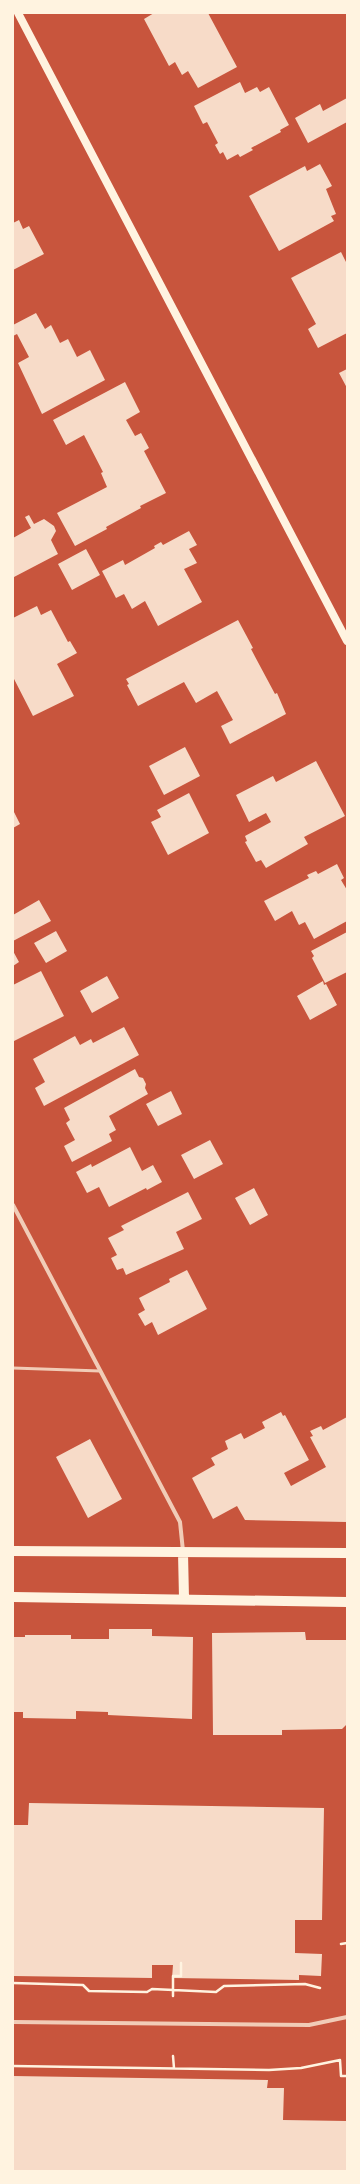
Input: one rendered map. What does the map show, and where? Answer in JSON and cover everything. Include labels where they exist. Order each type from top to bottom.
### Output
[{"type":"main road","points":[[18,13],[347,641]]},
{"type":"main road","points":[[13,1551],[347,1553]]},
{"type":"main road","points":[[183,1553],[184,1598]]},
{"type":"main road","points":[[13,1597],[184,1598],[347,1602]]},
{"type":"street","points":[[13,1205],[180,1522],[183,1553]]},
{"type":"street","points":[[13,2022],[309,2025],[347,2017]]},
{"type":"lane","points":[[13,1368],[100,1371]]},
{"type":"path","points":[[341,1944],[347,1943]]},
{"type":"path","points":[[173,1996],[173,1976],[181,1976],[181,1963]]},
{"type":"path","points":[[13,1983],[83,1985],[89,1991],[216,1992],[224,1986],[305,1984],[320,1988]]},
{"type":"path","points":[[173,2056],[174,2068]]},
{"type":"path","points":[[13,2066],[269,2070],[301,2068],[340,2060],[340,2076],[347,2076]]},
{"type":"building","points":[[154,13],[208,13],[237,67],[198,88],[188,71],[182,75],[175,62],[169,66],[144,19]]},
{"type":"building","points":[[240,82],[245,93],[257,87],[260,92],[269,87],[289,125],[280,130],[281,132],[251,148],[253,150],[240,157],[238,154],[227,160],[223,152],[220,154],[215,145],[218,143],[207,122],[203,124],[194,106]]},
{"type":"building","points":[[347,98],[347,122],[308,143],[295,118],[320,104],[323,111]]},
{"type":"building","points":[[320,164],[332,186],[326,189],[336,214],[331,216],[334,221],[279,251],[249,196],[305,166],[307,171]]},
{"type":"building","points":[[19,220],[23,229],[29,226],[44,254],[13,270],[13,223]]},
{"type":"building","points":[[341,252],[347,264],[347,333],[318,348],[308,329],[316,324],[291,278]]},
{"type":"building","points":[[36,313],[45,329],[51,325],[60,343],[68,339],[77,357],[90,350],[105,380],[42,414],[18,363],[29,357],[17,334],[13,336],[13,325]]},
{"type":"building","points":[[347,369],[347,388],[339,373]]},
{"type":"building","points":[[125,382],[140,412],[126,420],[135,436],[141,433],[149,448],[144,451],[166,493],[140,506],[141,508],[106,527],[107,529],[75,546],[57,513],[107,487],[101,473],[103,472],[84,435],[66,445],[53,420]]},
{"type":"building","points":[[29,515],[34,524],[44,519],[54,526],[56,531],[51,540],[58,554],[14,577],[13,538],[31,528],[25,517]]},
{"type":"building","points":[[189,531],[197,545],[189,549],[197,563],[184,569],[202,602],[158,626],[145,601],[132,609],[124,594],[116,598],[102,571],[123,560],[125,565],[155,548],[154,546],[161,542],[163,545]]},
{"type":"building","points":[[86,549],[100,575],[72,590],[58,564]]},
{"type":"building","points":[[37,606],[41,615],[51,610],[68,642],[70,641],[77,653],[57,664],[74,696],[33,716],[13,677],[13,618]]},
{"type":"building","points":[[238,620],[253,648],[251,649],[275,694],[277,693],[286,714],[230,744],[221,726],[233,720],[217,691],[196,703],[184,682],[138,706],[127,685],[129,684],[126,679]]},
{"type":"building","points":[[185,747],[200,776],[164,795],[149,766]]},
{"type":"building","points":[[316,761],[345,816],[304,837],[308,844],[266,868],[261,860],[256,862],[245,842],[247,841],[245,836],[271,822],[266,813],[249,822],[236,795],[273,776],[276,782]]},
{"type":"building","points":[[189,793],[209,833],[168,855],[151,822],[161,817],[157,810]]},
{"type":"building","points":[[13,810],[20,824],[13,828]]},
{"type":"building","points":[[337,864],[344,878],[341,880],[347,890],[347,921],[314,939],[305,922],[299,925],[292,911],[275,921],[264,901],[309,878],[307,875],[316,871],[318,874]]},
{"type":"building","points":[[39,900],[51,921],[13,941],[13,915]]},
{"type":"building","points":[[56,931],[67,951],[46,963],[34,943]]},
{"type":"building","points":[[347,932],[347,972],[325,983],[312,958],[314,956],[311,951]]},
{"type":"building","points":[[13,951],[19,962],[13,966]]},
{"type":"building","points":[[41,971],[64,1016],[14,1041],[13,985]]},
{"type":"building","points":[[107,976],[119,998],[92,1013],[80,991]]},
{"type":"building","points":[[323,981],[337,1005],[310,1020],[297,996]]},
{"type":"building","points":[[124,1027],[139,1055],[44,1106],[35,1088],[45,1082],[33,1059],[75,1036],[80,1045],[91,1039],[93,1043]]},
{"type":"building","points":[[135,1069],[139,1077],[143,1078],[148,1094],[109,1116],[116,1130],[109,1134],[112,1141],[72,1162],[64,1146],[75,1140],[66,1123],[70,1120],[64,1108]]},
{"type":"building","points":[[171,1091],[182,1114],[158,1126],[146,1104]]},
{"type":"building","points":[[210,1140],[223,1164],[194,1179],[181,1155]]},
{"type":"building","points":[[130,1147],[142,1171],[153,1165],[162,1182],[147,1190],[146,1188],[109,1207],[99,1187],[87,1193],[76,1172],[91,1164],[92,1167]]},
{"type":"building","points":[[254,1188],[268,1215],[250,1225],[235,1198]]},
{"type":"building","points":[[188,1192],[202,1219],[176,1232],[184,1249],[126,1275],[123,1268],[117,1270],[111,1258],[117,1255],[108,1238],[124,1230],[121,1226]]},
{"type":"building","points":[[187,1270],[207,1309],[158,1335],[152,1322],[145,1326],[138,1314],[145,1310],[139,1298],[170,1282],[169,1279]]},
{"type":"building","points":[[281,1412],[283,1416],[285,1415],[309,1460],[284,1473],[291,1486],[326,1467],[310,1437],[313,1436],[310,1431],[321,1426],[323,1430],[347,1417],[347,1522],[245,1520],[237,1506],[213,1519],[192,1478],[215,1465],[211,1458],[228,1449],[225,1441],[241,1433],[244,1439],[265,1428],[262,1422]]},
{"type":"building","points":[[90,1439],[122,1499],[88,1518],[56,1457]]},
{"type":"building","points":[[109,1629],[152,1629],[152,1636],[193,1637],[192,1719],[108,1715],[108,1712],[76,1711],[76,1719],[23,1718],[23,1712],[13,1712],[13,1637],[25,1637],[25,1635],[71,1635],[71,1639],[109,1639]]},
{"type":"building","points":[[305,1632],[306,1640],[347,1640],[347,1724],[342,1729],[282,1730],[282,1735],[213,1735],[212,1633]]},
{"type":"building","points":[[29,1803],[324,1808],[322,1920],[295,1920],[295,1953],[322,1954],[321,1976],[299,1975],[299,1980],[172,1978],[173,1965],[152,1965],[152,1978],[13,1976],[13,1825],[28,1825]]},
{"type":"building","points":[[13,2076],[268,2080],[267,2088],[284,2088],[283,2120],[347,2121],[347,2171],[13,2171]]}]
